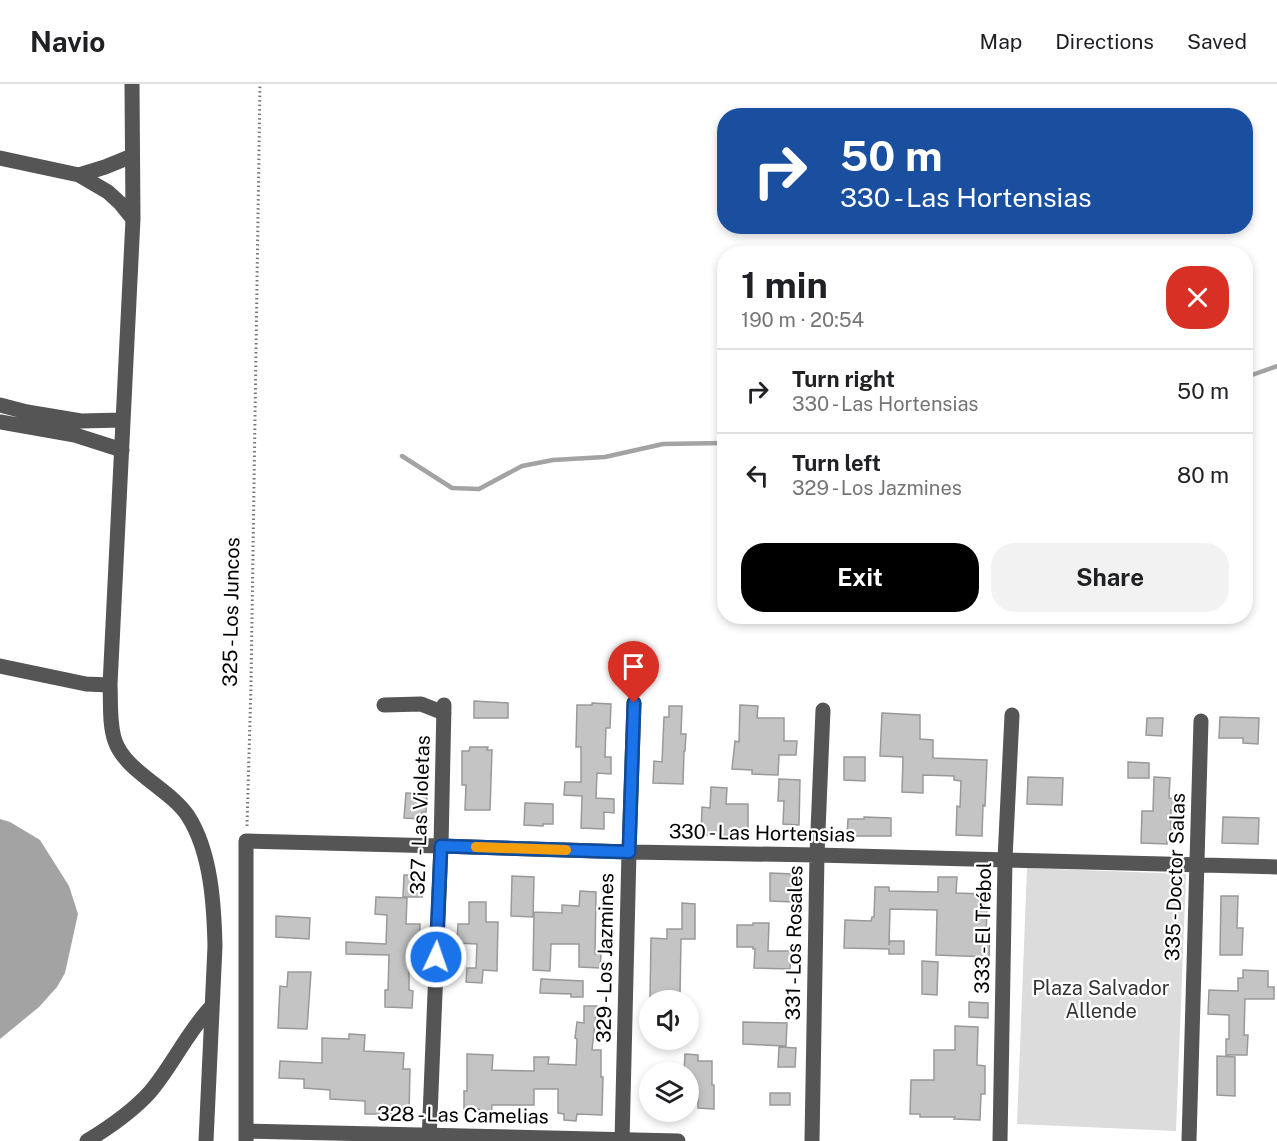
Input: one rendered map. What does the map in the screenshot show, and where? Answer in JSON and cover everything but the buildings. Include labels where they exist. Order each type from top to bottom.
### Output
[{"type":"street","points":[[132,84],[133,219],[110,686],[112,725],[119,749],[132,765],[187,814],[198,833],[209,879],[215,946],[206,1141]]},
{"type":"street","points":[[79,175],[132,156]]},
{"type":"street","points":[[0,158],[79,175],[108,192],[133,219]]},
{"type":"street","points":[[0,405],[81,421],[123,420]]},
{"type":"street","points":[[0,422],[75,435],[122,450]]},
{"type":"street","points":[[0,666],[86,684],[110,686]]},
{"type":"street","name":"329 - Los Jazmines","points":[[622,1140],[634,703]]},
{"type":"street","name":"327 - Las Violetas","points":[[384,705],[421,704],[444,709],[429,1138]]},
{"type":"street","name":"331 - Los Rosales","points":[[812,1141],[817,855],[823,710]]},
{"type":"street","name":"333 - El Trébol","points":[[1000,1141],[1005,859],[1012,715]]},
{"type":"street","name":"335 - Doctor Salas","points":[[1189,1141],[1201,721]]},
{"type":"street","points":[[246,842],[246,1136]]},
{"type":"street","name":"330 - Las Hortensias","points":[[246,842],[1277,867]]},
{"type":"street","points":[[87,1141],[132,1110],[150,1092],[200,1018],[212,1006]]},
{"type":"street","name":"328 - Las Camelias","points":[[246,1136],[678,1141]]},
{"type":"path","name":"325 - Los Juncos","points":[[246,842],[251,674],[260,84]]},
{"type":"green space","name":"Plaza Salvador Allende","points":[[1027,868],[1186,874],[1176,1131],[1017,1124]]},
{"type":"shaded area","points":[[0,819],[10,822],[40,840],[69,886],[78,914],[65,973],[57,987],[39,1007],[0,1039]]},
{"type":"waterway","points":[[1253,375],[1277,366]]},
{"type":"waterway","points":[[402,456],[452,488],[479,489],[522,466],[553,460],[605,457],[663,444],[717,443]]},
{"type":"slow traffic","points":[[476,847],[566,850]]},
{"type":"route","points":[[436,957],[441,846],[629,852],[634,703]]}]
